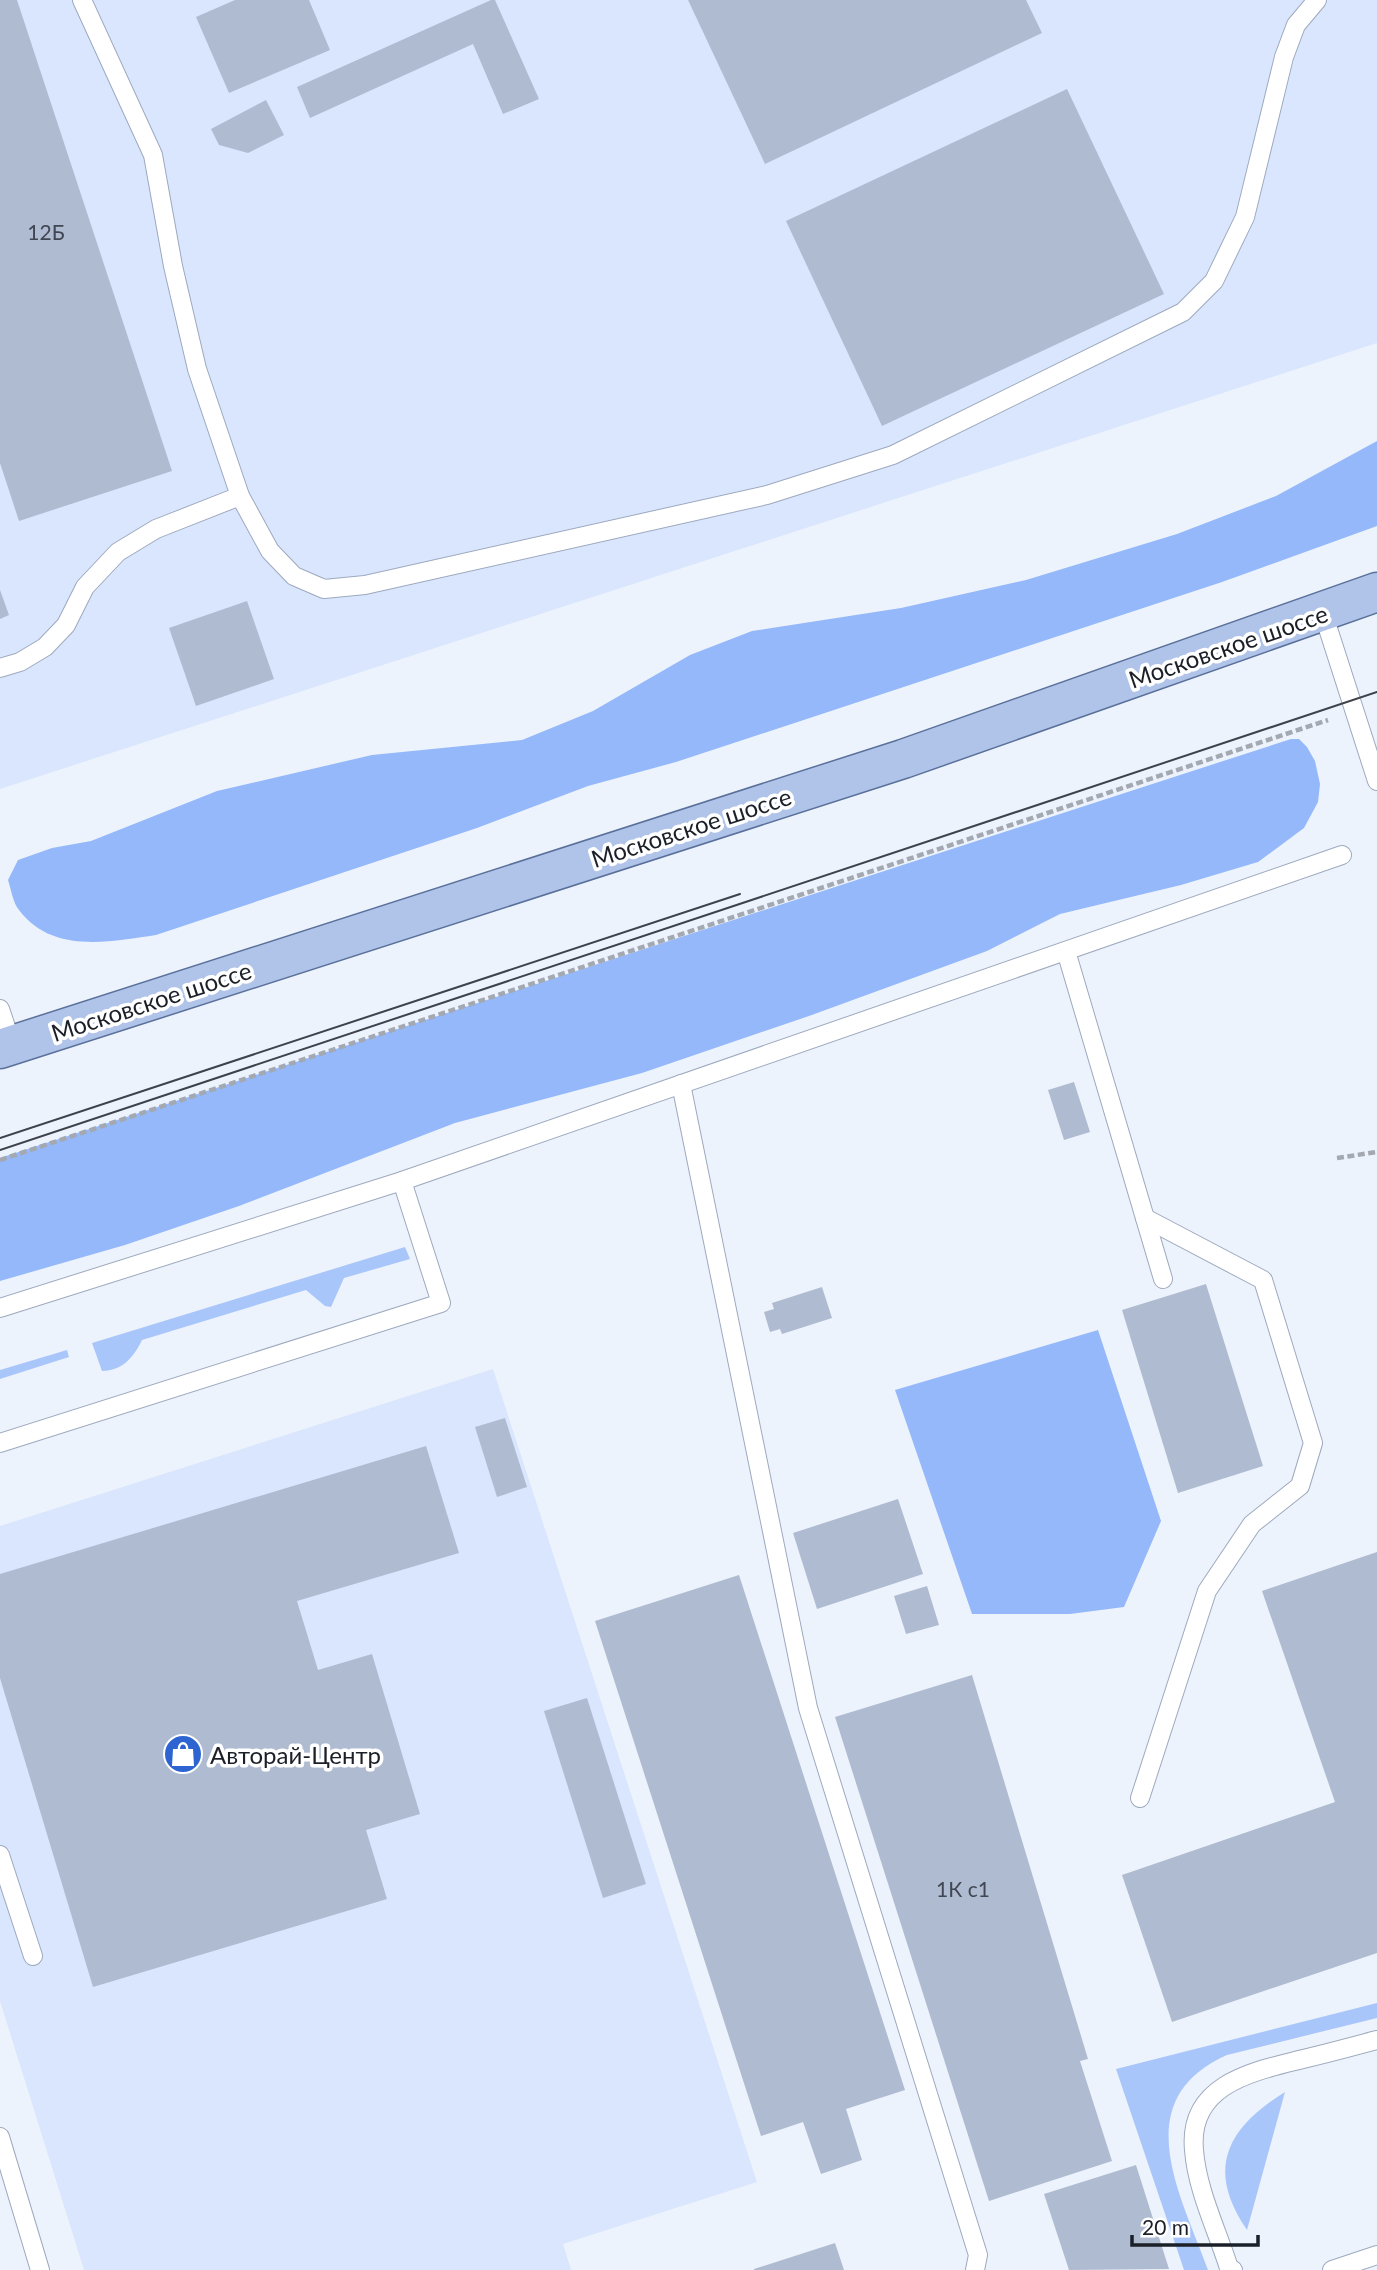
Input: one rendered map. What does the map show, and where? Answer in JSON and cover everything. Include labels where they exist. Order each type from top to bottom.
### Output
[{"type":"main road","name":"Московское шоссе","points":[[6,1047],[903,759],[1377,592]]},
{"type":"lane","points":[[82,0],[153,155],[173,266],[197,369],[240,496],[270,551],[293,576],[324,589],[365,585],[767,495],[893,455],[1183,313],[1214,281],[1245,218],[1284,57],[1296,25],[1317,0]]},
{"type":"lane","points":[[0,668],[20,662],[45,647],[66,625],[85,587],[118,552],[156,529],[240,496]]},
{"type":"lane","points":[[1323,613],[1377,781]]},
{"type":"lane","points":[[0,1308],[402,1181],[1342,855]]},
{"type":"lane","points":[[1066,951],[1163,1279]]},
{"type":"lane","points":[[0,1009],[6,1047]]},
{"type":"lane","points":[[681,1084],[808,1709],[978,2255],[975,2270]]},
{"type":"lane","points":[[0,1443],[441,1303],[402,1181]]},
{"type":"lane","points":[[1140,1798],[1207,1591],[1252,1524],[1300,1486],[1313,1443],[1263,1280],[1145,1217]]},
{"type":"lane","points":[[0,1855],[33,1956]]},
{"type":"lane","points":[[1233,2270],[1229,2268],[1196,2169],[1195,2130],[1208,2101],[1217,2090],[1251,2073],[1377,2040]]},
{"type":"lane","points":[[0,2137],[40,2270]]},
{"type":"lane","points":[[1332,2270],[1373,2261]]},
{"type":"path","points":[[0,1160],[1354,712]]},
{"type":"path","points":[[1337,1158],[1377,1152]]},
{"type":"shaded area","points":[[0,0],[1377,0],[1377,343],[0,789]]},
{"type":"shaded area","points":[[1377,441],[1377,526],[1222,582],[676,762],[588,786],[477,828],[156,935],[101,942],[64,939],[32,924],[14,900],[8,880],[18,860],[52,848],[91,841],[217,791],[372,755],[522,740],[593,711],[690,655],[752,631],[901,608],[1026,580],[1177,534],[1276,496]]},
{"type":"shaded area","points":[[1291,739],[1299,739],[1315,761],[1320,784],[1318,802],[1304,828],[1258,862],[1181,885],[1060,914],[987,951],[809,1016],[642,1073],[455,1123],[239,1206],[125,1245],[0,1281],[0,1158]]},
{"type":"shaded area","points":[[405,1247],[410,1259],[344,1278],[331,1307],[325,1306],[306,1290],[142,1340],[127,1362],[116,1369],[102,1371],[92,1343]]},
{"type":"shaded area","points":[[1098,1330],[1161,1521],[1124,1607],[1070,1614],[972,1614],[895,1390]]},
{"type":"shaded area","points":[[67,1350],[69,1357],[0,1379],[0,1370]]},
{"type":"shaded area","points":[[493,1369],[757,2182],[563,2244],[571,2270],[84,2270],[0,2001],[0,1526]]},
{"type":"shaded area","points":[[1377,2003],[1377,2018],[1227,2055],[1196,2074],[1178,2097],[1169,2123],[1170,2151],[1185,2211],[1208,2270],[1184,2270],[1116,2069]]},
{"type":"shaded area","points":[[1285,2092],[1247,2230],[1234,2208],[1227,2188],[1225,2169],[1229,2152],[1236,2135],[1249,2120]]},
{"type":"building","points":[[0,0],[17,0],[172,471],[19,521],[0,463]]},
{"type":"building","points":[[235,0],[309,0],[330,50],[229,93],[196,17]]},
{"type":"building","points":[[495,0],[539,99],[503,114],[473,44],[310,118],[297,87]]},
{"type":"building","points":[[688,0],[1026,0],[1042,33],[765,164]]},
{"type":"building","points":[[1067,89],[1164,294],[882,426],[786,221]]},
{"type":"building","points":[[266,100],[284,135],[248,153],[219,145],[211,129]]},
{"type":"building","points":[[0,590],[9,615],[0,619]]},
{"type":"building","points":[[247,601],[274,679],[196,706],[169,628]]},
{"type":"building","points":[[1074,1082],[1090,1132],[1064,1140],[1048,1090]]},
{"type":"building","points":[[1206,1284],[1263,1466],[1178,1493],[1122,1310]]},
{"type":"building","points":[[822,1287],[832,1318],[782,1334],[780,1329],[770,1332],[764,1312],[774,1309],[772,1303]]},
{"type":"building","points":[[505,1418],[527,1487],[497,1497],[475,1427]]},
{"type":"building","name":"Авторай-Центр","points":[[426,1446],[459,1553],[297,1601],[318,1670],[372,1654],[420,1814],[366,1830],[387,1899],[93,1987],[0,1678],[0,1574]]},
{"type":"building","points":[[898,1499],[923,1574],[817,1609],[793,1533]]},
{"type":"building","points":[[1377,1552],[1377,1953],[1172,2022],[1122,1875],[1335,1802],[1262,1591]]},
{"type":"building","points":[[739,1575],[905,2090],[846,2109],[862,2160],[821,2174],[803,2122],[761,2136],[595,1621]]},
{"type":"building","points":[[927,1586],[939,1625],[906,1634],[894,1596]]},
{"type":"building","points":[[972,1675],[1088,2059],[1080,2061],[1112,2161],[989,2201],[835,1717]]},
{"type":"building","points":[[587,1698],[646,1884],[603,1898],[544,1711]]},
{"type":"building","points":[[1136,2165],[1169,2269],[1069,2270],[1044,2194]]},
{"type":"building","points":[[835,2243],[844,2270],[754,2270],[754,2269]]},
{"type":"tram line","points":[[0,1150],[1377,692]]},
{"type":"tram line","points":[[0,1138],[740,894]]},
{"type":"place","name":"Авторай-Центр","points":[[183,1754]]}]
